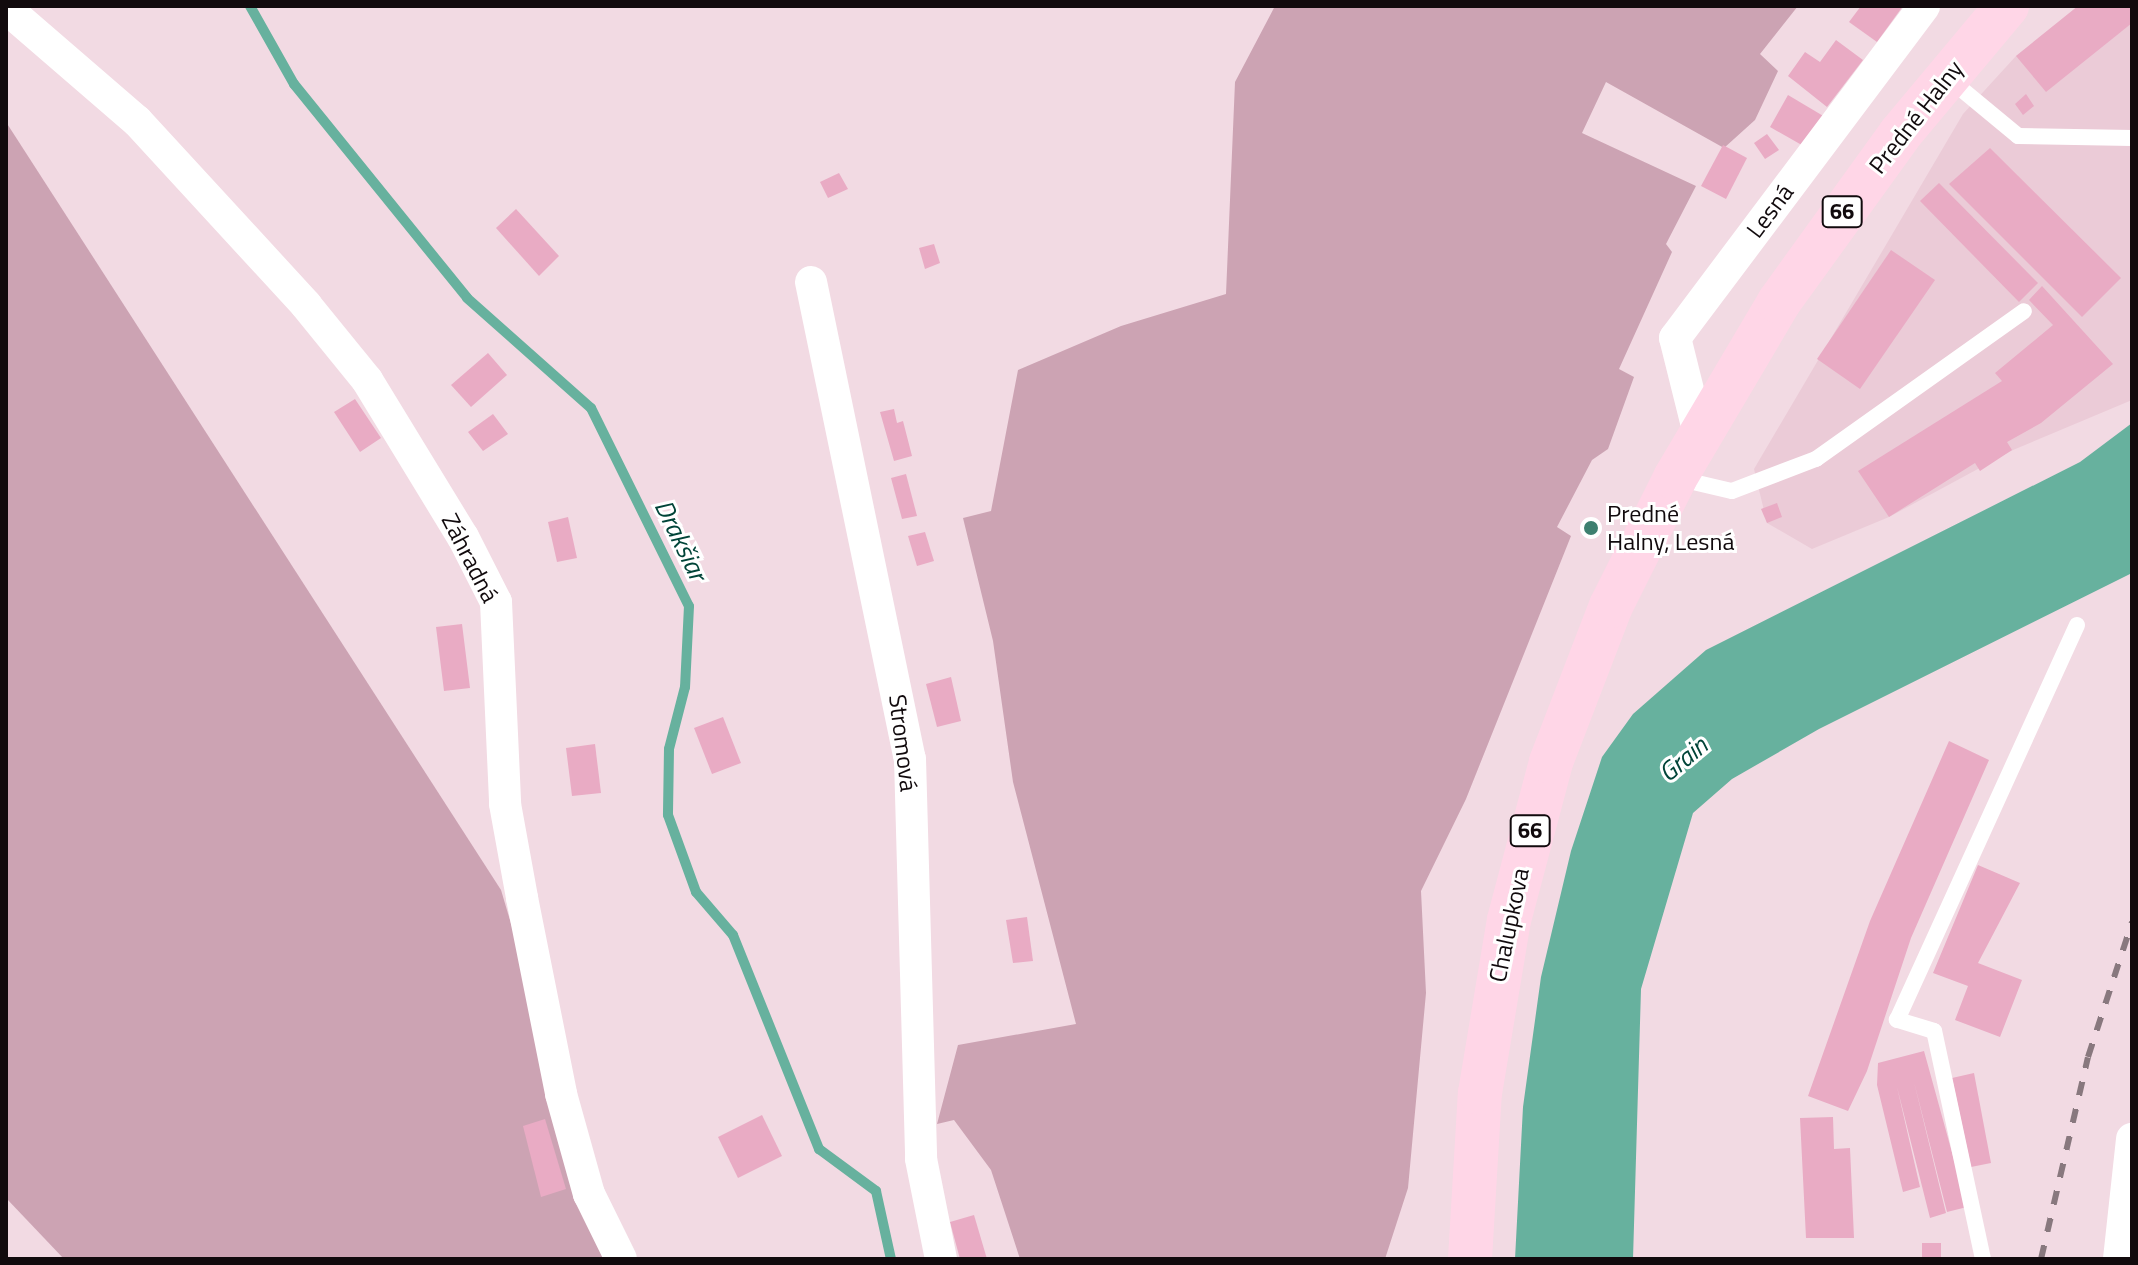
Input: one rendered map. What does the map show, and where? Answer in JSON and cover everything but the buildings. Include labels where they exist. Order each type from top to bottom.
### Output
[{"type":"main road","name":"Predné Halny","points":[[1699,434],[1804,265],[1947,77],[2007,6]]},
{"type":"main road","name":"Chalupkova","points":[[1470,1259],[1480,1093],[1529,835],[1583,673],[1699,434]]},
{"type":"street","name":"Lesná","points":[[1699,434],[1675,338],[1924,6]]},
{"type":"street","name":"Záhradná","points":[[6,8],[137,121],[306,305],[367,380],[463,537],[496,602],[505,804],[519,885],[561,1094],[589,1194],[621,1259]]},
{"type":"street","name":"Stromová","points":[[811,282],[910,759],[921,1159],[941,1259]]},
{"type":"street","points":[[2119,1259],[2132,1139]]},
{"type":"lane","points":[[1947,77],[2018,136],[2132,138]]},
{"type":"lane","points":[[1675,478],[1732,491],[1816,459],[2024,311]]},
{"type":"lane","points":[[1983,1259],[1934,1031],[1897,1020],[2077,625]]},
{"type":"shaded area","points":[[1275,6],[1798,6],[1760,54],[1778,71],[1755,120],[1724,148],[1606,82],[1582,133],[1696,186],[1666,244],[1672,252],[1619,369],[1634,377],[1608,449],[1592,460],[1557,527],[1571,536],[1466,799],[1421,891],[1426,993],[1408,1188],[1385,1259],[1020,1259],[991,1170],[954,1120],[937,1124],[958,1045],[1076,1024],[1013,782],[993,641],[963,518],[991,511],[1018,370],[1121,326],[1226,294],[1235,82]]},
{"type":"shaded area","points":[[2078,6],[2132,6],[2132,400],[2013,450],[1889,517],[1812,549],[1767,523],[1754,469],[1963,114],[2016,56]]},
{"type":"shaded area","points":[[6,122],[501,890],[611,1259],[64,1259],[6,1198]]},
{"type":"water","name":"Grain","points":[[2132,423],[2132,573],[1819,729],[1732,779],[1693,813],[1641,989],[1633,1259],[1515,1259],[1523,1107],[1541,977],[1571,851],[1602,757],[1633,714],[1706,650],[2080,462]]},
{"type":"waterway","name":"Drakšiar","points":[[250,6],[294,84],[467,298],[591,408],[689,606],[685,687],[669,749],[668,815],[696,892],[733,935],[819,1149],[876,1191],[891,1259]]},
{"type":"railway","points":[[2041,1259],[2088,1057],[2132,922]]},
{"type":"place","name":"Predné Halny, Lesná","points":[[1591,528]]}]
